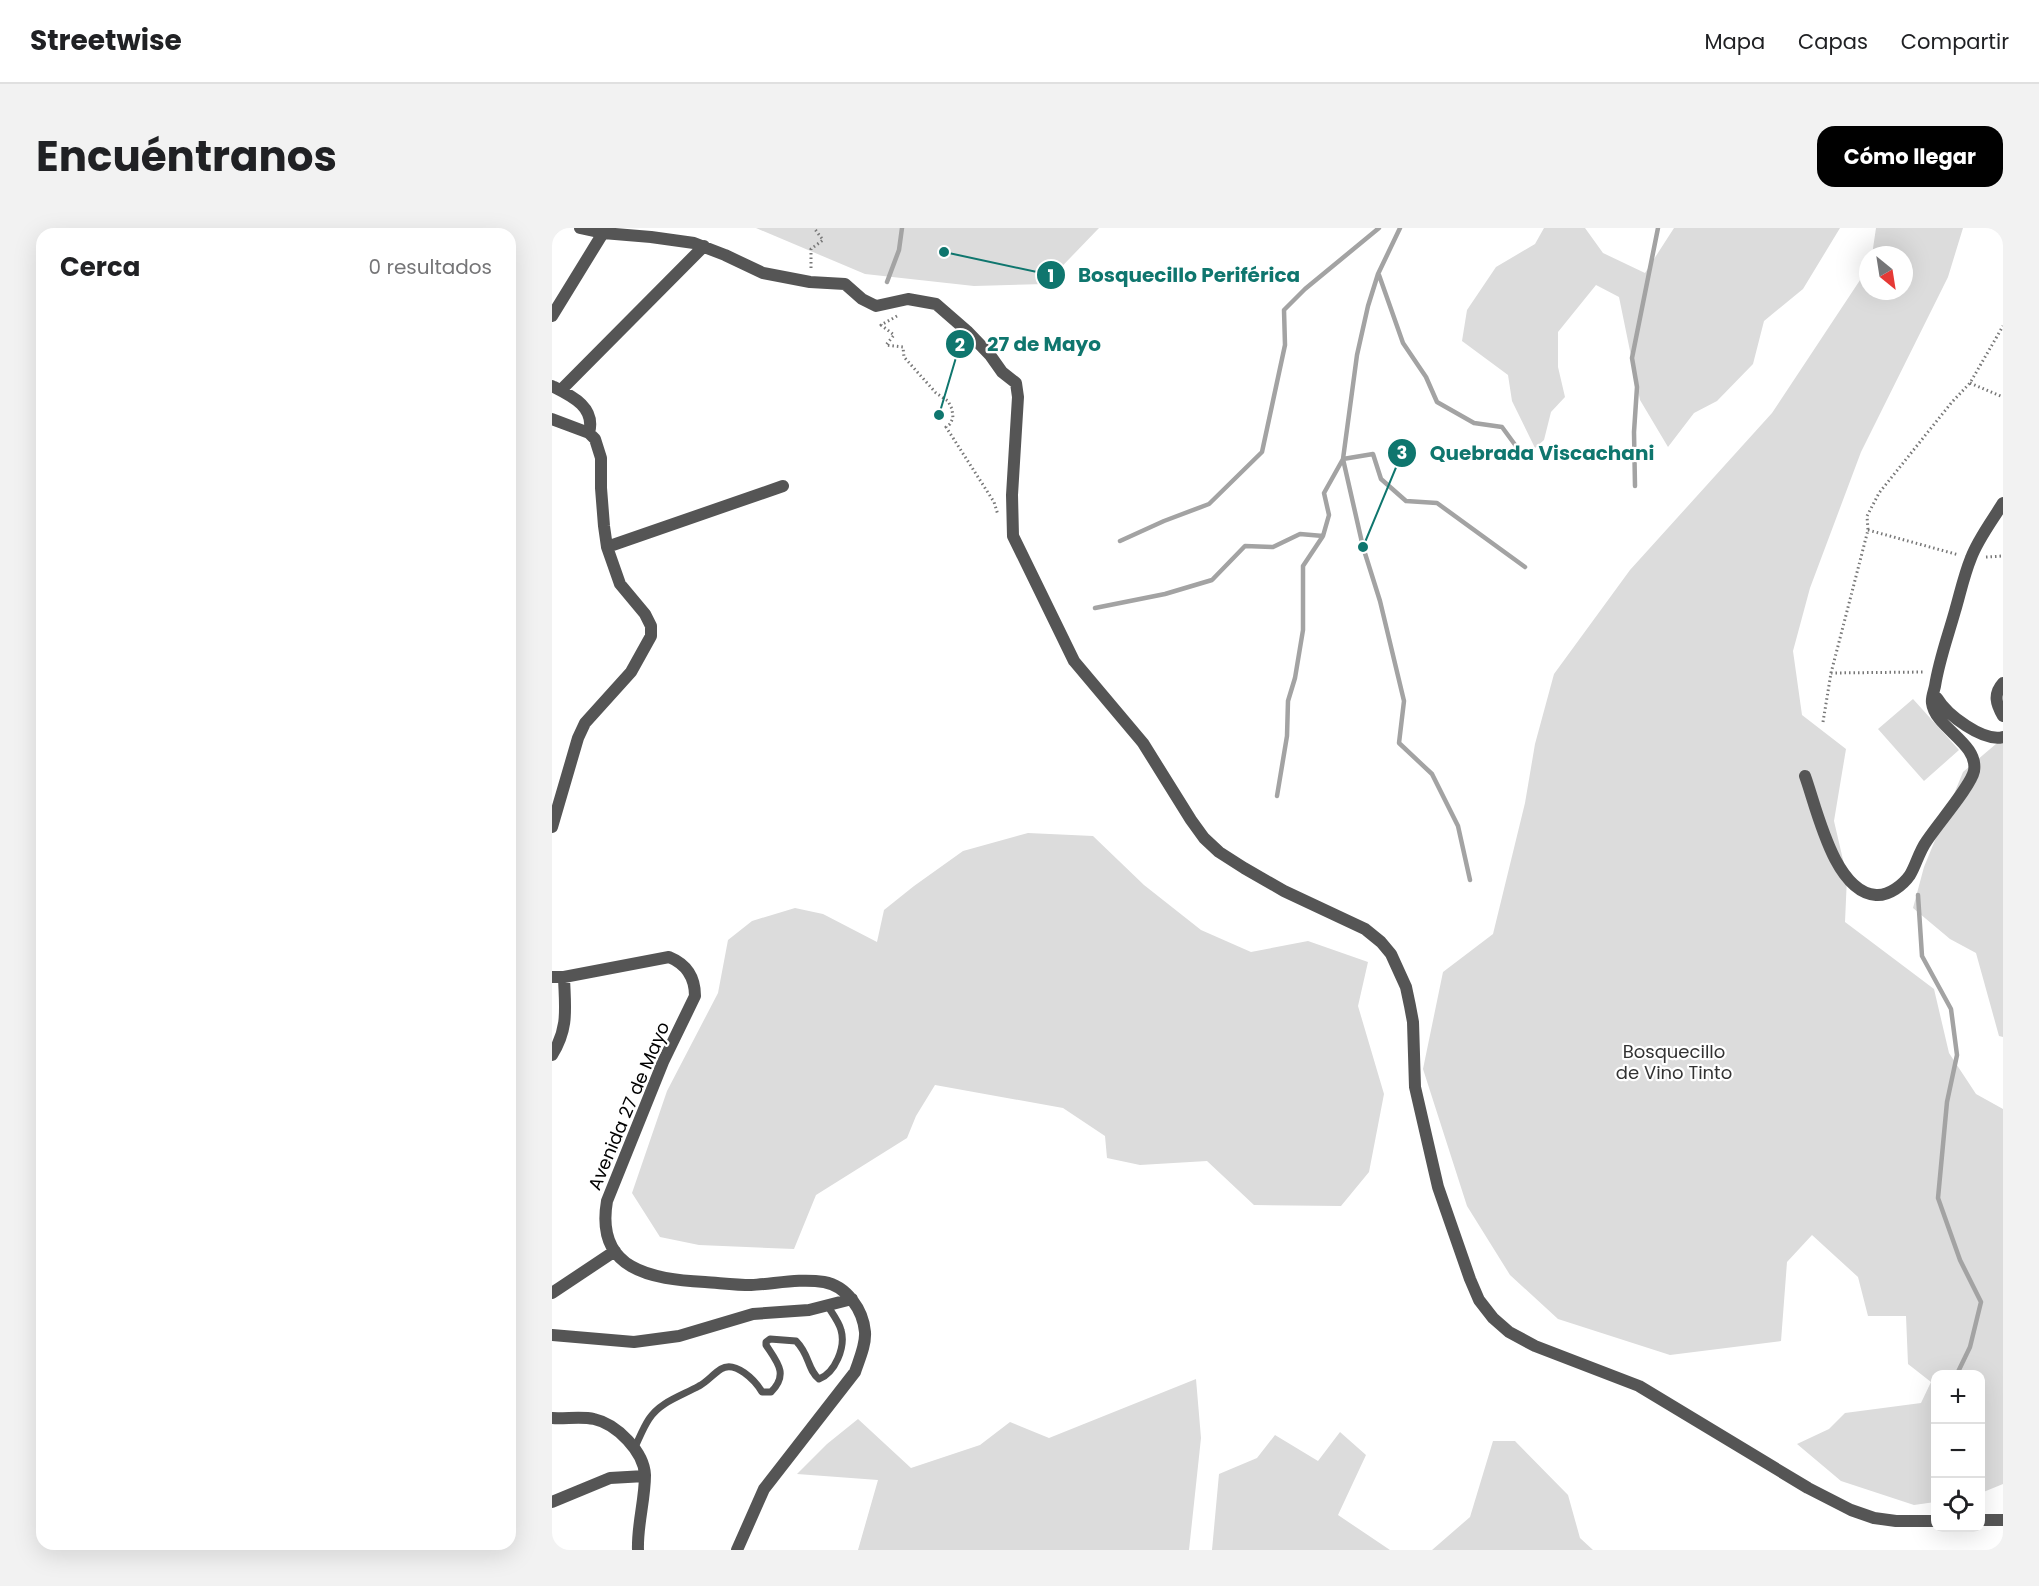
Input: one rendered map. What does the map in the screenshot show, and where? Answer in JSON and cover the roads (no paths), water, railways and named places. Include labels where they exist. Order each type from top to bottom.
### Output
[{"type":"street","points":[[580,228],[704,246],[763,273],[810,282],[845,284],[862,299],[876,306],[908,299],[936,304],[968,331],[1002,372],[1016,383],[1018,390],[1012,495],[1013,536],[1074,661],[1143,743],[1174,797],[1204,838],[1219,852],[1284,891],[1365,929],[1391,954],[1406,987],[1410,1006],[1414,1029],[1415,1086],[1438,1187],[1470,1279],[1479,1300],[1493,1318],[1509,1332],[1535,1346],[1639,1386],[1808,1488],[1851,1510],[1874,1518],[1896,1521],[1931,1521]]},
{"type":"street","points":[[552,316],[603,233]]},
{"type":"street","points":[[589,433],[592,422],[582,404],[556,388],[704,246]]},
{"type":"street","points":[[552,419],[589,433],[595,439],[601,458],[603,526],[608,548],[620,584],[645,614],[651,626],[651,636],[631,672],[581,730],[552,827]]},
{"type":"street","points":[[608,548],[783,486]]},
{"type":"street","points":[[1805,776],[1835,861],[1854,885],[1866,894],[1881,896],[1895,890],[1910,874],[1919,852],[1974,772],[1974,758],[1956,734],[1940,719],[1932,704],[1937,672],[1971,558],[2003,503]]},
{"type":"street","points":[[2003,683],[1996,693],[1996,700],[2003,716]]},
{"type":"street","points":[[1934,692],[1944,710],[1956,719],[1990,737],[2003,736]]},
{"type":"street","name":"Avenida 27 de Mayo","points":[[558,977],[669,957],[686,967],[695,986],[695,996],[663,1062],[607,1201],[604,1219],[607,1234],[615,1251]]},
{"type":"street","points":[[552,1055],[564,1029],[565,996],[558,977]]},
{"type":"street","points":[[552,1004],[565,996]]},
{"type":"street","points":[[552,1293],[615,1251],[626,1264],[648,1275],[686,1281],[748,1285],[799,1281],[825,1282],[839,1288],[852,1299],[860,1314],[865,1333],[855,1372],[764,1489],[737,1550]]},
{"type":"street","points":[[552,1335],[634,1342],[679,1336],[753,1314],[809,1310],[852,1299]]},
{"type":"street","points":[[552,1418],[594,1419],[622,1435],[634,1449],[643,1464],[645,1476],[638,1526],[638,1550]]},
{"type":"street","points":[[552,1502],[610,1478],[645,1476]]},
{"type":"street","points":[[1985,1520],[2003,1520]]},
{"type":"lane","points":[[634,1449],[649,1418],[663,1405],[705,1383],[720,1369],[735,1368],[751,1377],[762,1392],[771,1392],[779,1384],[780,1375],[779,1364],[766,1345],[770,1339],[796,1341],[807,1355],[813,1374],[819,1379],[824,1377],[832,1370],[842,1341],[842,1331],[827,1305]]},
{"type":"waterway","points":[[887,282],[899,250],[902,228]]},
{"type":"waterway","points":[[1120,541],[1209,504],[1262,452],[1285,345],[1284,310],[1305,289],[1379,228]]},
{"type":"waterway","points":[[1400,228],[1378,274],[1368,306],[1357,355],[1343,459],[1363,547],[1380,601],[1404,701],[1399,743],[1432,774],[1458,826],[1470,880]]},
{"type":"waterway","points":[[1635,486],[1634,432],[1637,387],[1632,358],[1658,228]]},
{"type":"waterway","points":[[1379,275],[1403,343],[1426,377],[1437,402],[1474,423],[1502,427],[1524,457]]},
{"type":"waterway","points":[[1277,796],[1287,736],[1288,701],[1295,678],[1303,630],[1303,566],[1323,536],[1329,515],[1324,493],[1343,459],[1373,454],[1381,479],[1406,501],[1437,503],[1525,567]]},
{"type":"waterway","points":[[1095,608],[1165,594],[1212,580],[1245,546],[1273,547],[1300,534],[1323,536]]},
{"type":"waterway","points":[[1918,895],[1922,956],[1951,1009],[1957,1055],[1947,1102],[1938,1198],[1960,1260],[1981,1302],[1970,1347],[1959,1370]]},
{"type":"place","name":"Bosquecillo Periférica","points":[[944,252]]},
{"type":"place","name":"27 de Mayo","points":[[939,415]]},
{"type":"place","name":"Quebrada Viscachani","points":[[1363,547]]},
{"type":"park label","name":"Bosquecillo de Vino Tinto","points":[[1674,1062]]}]
